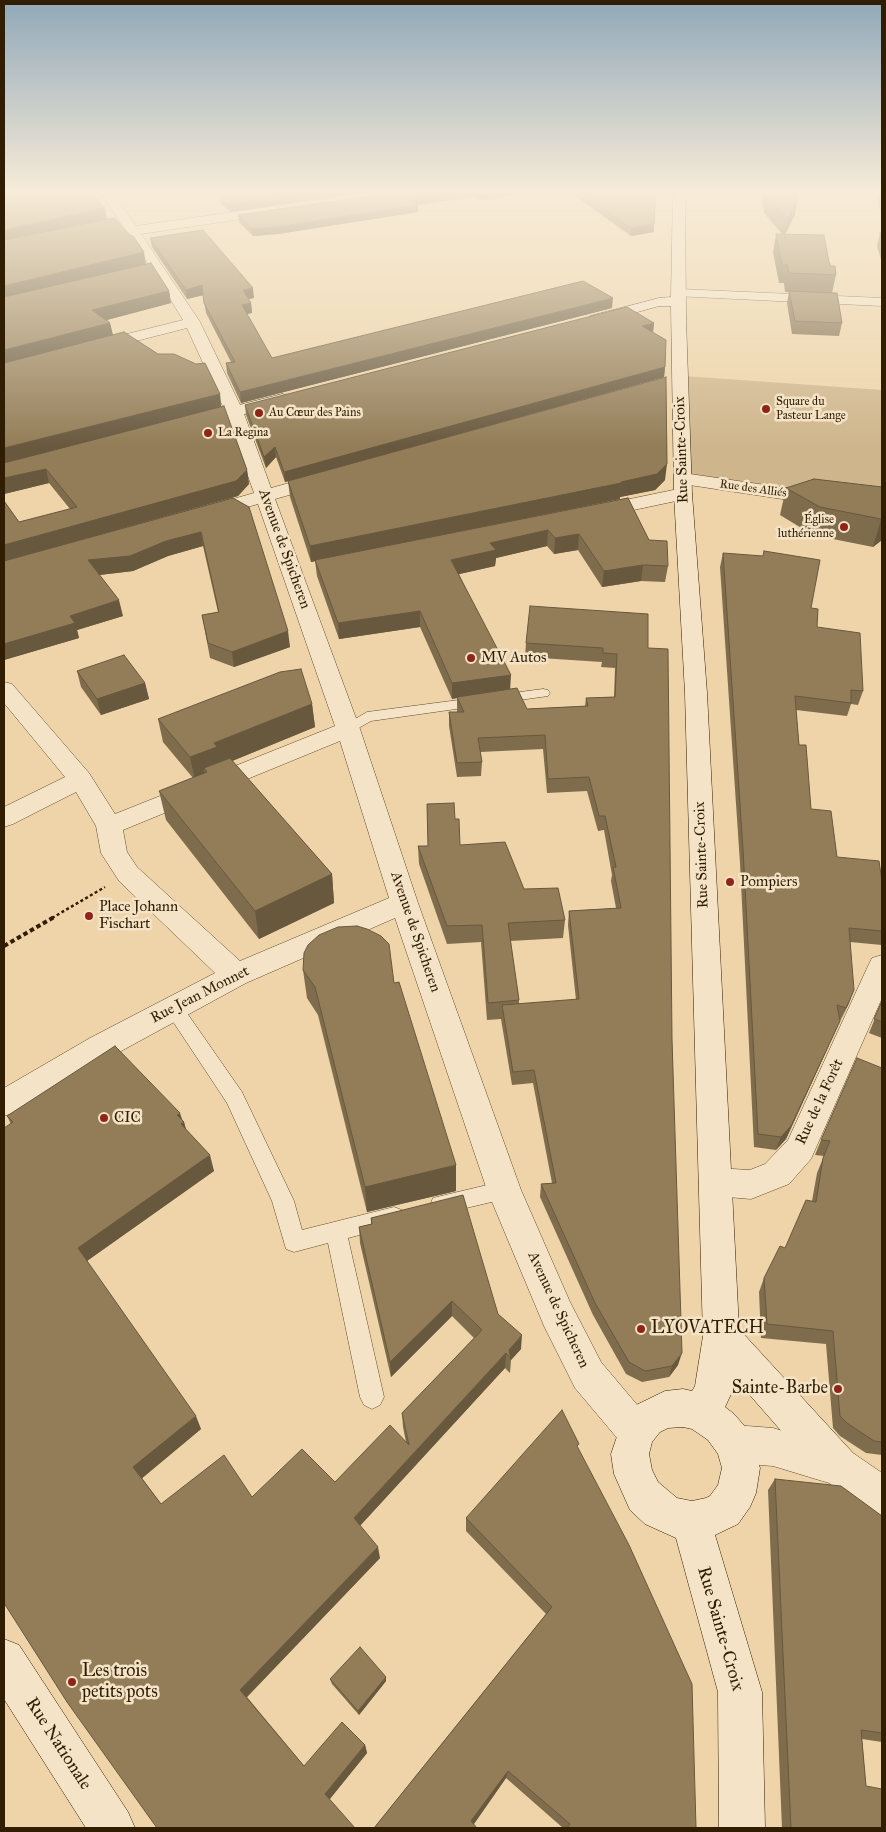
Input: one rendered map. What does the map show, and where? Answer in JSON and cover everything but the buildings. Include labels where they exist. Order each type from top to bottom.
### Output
[{"type":"street","name":"Avenue de Spicheren","points":[[163,276],[192,322],[234,411],[265,496],[303,572],[348,729],[404,903],[504,1190],[557,1314],[588,1375],[636,1432]]},
{"type":"street","name":"Rue Sainte-Croix","points":[[679,276],[683,487],[696,693],[721,1336],[713,1392],[700,1412]]},
{"type":"street","points":[[582,322],[679,297],[882,302]]},
{"type":"street","points":[[79,351],[192,322]]},
{"type":"street","points":[[661,385],[680,380]]},
{"type":"street","points":[[177,426],[302,394]]},
{"type":"street","points":[[190,517],[340,475]]},
{"type":"street","name":"Rue des Alliés","points":[[576,516],[683,487],[882,508]]},
{"type":"street","points":[[4,688],[80,779],[109,826],[114,853],[128,874],[236,975]]},
{"type":"street","points":[[109,826],[348,729]]},
{"type":"street","points":[[4,818],[80,779]]},
{"type":"street","name":"Rue Jean Monnet","points":[[4,1103],[173,1008],[236,975],[404,903]]},
{"type":"street","name":"Rue de la Forêt","points":[[715,1182],[751,1185],[776,1174],[800,1148],[882,966]]},
{"type":"street","points":[[721,1336],[839,1467],[882,1496]]},
{"type":"street","points":[[683,1408],[700,1412],[721,1426],[734,1444],[741,1468],[736,1493],[724,1510],[711,1517],[692,1521],[666,1514],[644,1496],[633,1474],[630,1454],[636,1432],[647,1419],[665,1410],[683,1408]]},
{"type":"street","points":[[734,1444],[773,1447],[839,1467]]},
{"type":"street","name":"Rue Sainte-Croix","points":[[692,1521],[700,1556],[740,1692],[742,1828]]},
{"type":"street","name":"Rue Nationale","points":[[4,1660],[100,1823]]},
{"type":"lane","points":[[348,729],[367,717],[543,693]]},
{"type":"lane","points":[[173,1008],[235,1098],[283,1201],[294,1242],[504,1190]]},
{"type":"lane","points":[[336,1231],[372,1397]]},
{"type":"path","points":[[4,946],[128,874]]},
{"type":"shaded area","points":[[684,376],[882,390],[882,502],[690,474]]},
{"type":"place","name":"Square du Pasteur Lange","points":[[766,409]]},
{"type":"place","name":"Au Cœur des Pains","points":[[259,413]]},
{"type":"place","name":"La Regina","points":[[208,433]]},
{"type":"place","name":"Église luthérienne","points":[[844,527]]},
{"type":"place","name":"MV Autos","points":[[471,658]]},
{"type":"place","name":"Pompiers","points":[[730,882]]},
{"type":"place","name":"Place Johann Fischart","points":[[89,916]]},
{"type":"place","name":"CIC","points":[[104,1118]]},
{"type":"place","name":"LYOVATECH","points":[[641,1329]]},
{"type":"place","name":"Sainte-Barbe","points":[[838,1389]]},
{"type":"place","name":"Les trois petits pots","points":[[72,1682]]}]
